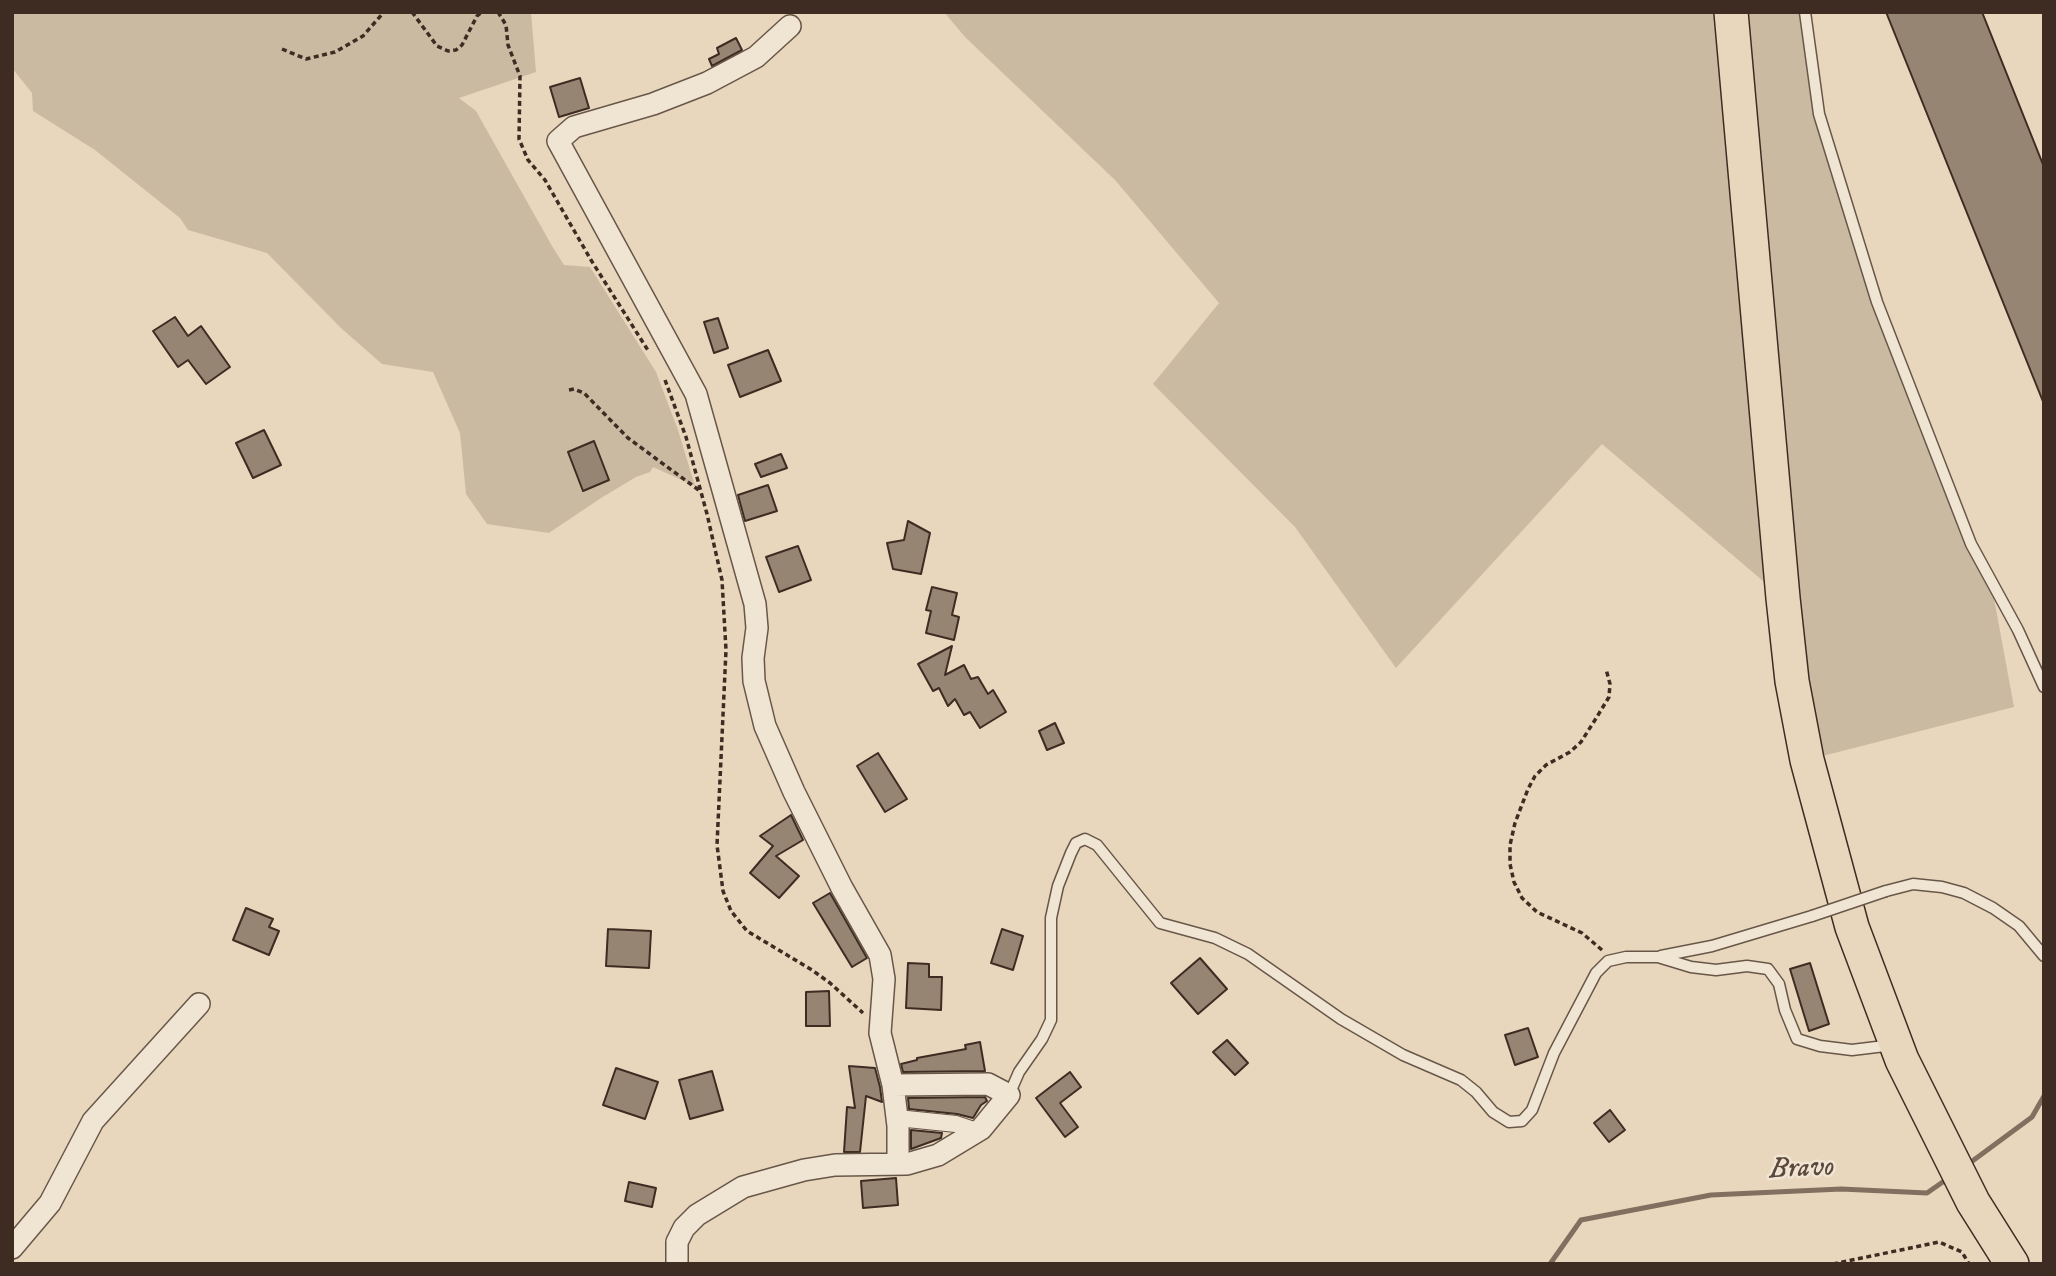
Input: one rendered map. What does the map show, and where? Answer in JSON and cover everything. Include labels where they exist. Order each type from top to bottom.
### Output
[{"type":"main road","points":[[1731,12],[1764,400],[1792,681],[1807,760],[1852,928],[1896,1044],[1957,1172],[2012,1264]]},
{"type":"street","points":[[790,26],[756,57],[707,83],[653,104],[574,127],[558,141],[696,394],[755,604],[757,628],[754,681],[758,704],[794,792],[842,888],[880,955],[884,979],[880,1033],[893,1085],[898,1164]]},
{"type":"street","points":[[12,1248],[50,1203],[93,1121],[199,1004]]},
{"type":"street","points":[[677,1264],[677,1242],[684,1228],[696,1215],[743,1187],[814,1168],[898,1164],[938,1155],[977,1131],[1009,1095],[988,1084],[893,1085]]},
{"type":"street","points":[[897,1118],[956,1124],[977,1131]]},
{"type":"lane","points":[[1805,12],[1819,114],[1877,302],[1971,544],[2018,630],[2044,687]]},
{"type":"lane","points":[[1009,1095],[1019,1072],[1042,1040],[1051,1020],[1051,918],[1058,886],[1071,853],[1076,843],[1085,839],[1097,845],[1160,923],[1215,938],[1248,954],[1341,1019],[1403,1055],[1461,1080],[1476,1092],[1493,1112],[1509,1122],[1522,1121],[1532,1110],[1554,1053],[1576,1014],[1587,987],[1608,961],[1626,957],[1688,953],[1913,884],[1964,893],[1993,908],[2019,926],[2044,956]]},
{"type":"lane","points":[[1658,957],[1691,967],[1716,970],[1747,966],[1768,969],[1779,984],[1785,1010],[1797,1039],[1820,1046],[1852,1050],[1896,1044]]},
{"type":"path","points":[[282,49],[306,59],[335,52],[363,36],[384,12]]},
{"type":"path","points":[[412,12],[437,46],[448,51],[456,50],[462,45],[477,16],[482,12]]},
{"type":"path","points":[[498,12],[506,25],[508,45],[520,76],[519,139],[528,160],[545,180],[591,260],[654,359]]},
{"type":"path","points":[[661,370],[686,438],[722,580],[726,650],[717,845],[723,891],[731,911],[747,932],[830,983],[859,1008],[880,1033]]},
{"type":"path","points":[[569,390],[584,393],[628,438],[701,493]]},
{"type":"path","points":[[1606,668],[1610,684],[1609,697],[1581,742],[1570,752],[1546,765],[1535,776],[1528,789],[1515,823],[1510,845],[1510,864],[1514,882],[1522,898],[1537,912],[1582,933],[1600,947],[1608,961]]},
{"type":"path","points":[[1833,1264],[1939,1242],[1962,1252],[1969,1264]]},
{"type":"shaded area","points":[[12,12],[531,12],[536,72],[459,98],[476,111],[564,265],[590,267],[656,372],[695,486],[653,467],[650,472],[636,477],[601,498],[549,533],[487,524],[466,494],[460,433],[433,372],[382,364],[341,328],[267,253],[188,230],[180,218],[95,150],[33,111],[32,93],[12,68]]},
{"type":"shaded area","points":[[944,12],[1805,12],[1819,114],[1877,302],[1991,582],[2014,707],[1807,760],[1783,598],[1602,444],[1396,668],[1295,527],[1153,384],[1219,303],[1115,180],[965,37]]},
{"type":"building","points":[[1886,12],[1982,12],[2044,167],[2044,404]]},
{"type":"building","points":[[736,38],[742,50],[712,66],[709,59],[719,54],[717,48]]},
{"type":"building","points":[[580,78],[589,108],[559,117],[550,87]]},
{"type":"building","points":[[175,317],[188,336],[201,326],[230,367],[206,384],[188,360],[178,367],[153,331]]},
{"type":"building","points":[[718,318],[728,348],[714,353],[704,322]]},
{"type":"building","points":[[768,350],[781,381],[740,397],[728,365]]},
{"type":"building","points":[[264,430],[281,465],[253,478],[236,443]]},
{"type":"building","points":[[594,441],[609,480],[583,491],[568,452]]},
{"type":"building","points":[[781,454],[787,468],[761,477],[755,464]]},
{"type":"building","points":[[768,485],[777,511],[745,521],[738,495]]},
{"type":"building","points":[[908,521],[930,533],[921,574],[893,569],[887,543],[904,540]]},
{"type":"building","points":[[798,546],[811,580],[779,592],[766,557]]},
{"type":"building","points":[[932,587],[957,593],[952,615],[959,617],[954,640],[926,633],[931,611],[926,610]]},
{"type":"building","points":[[952,646],[945,675],[964,665],[971,679],[978,677],[988,694],[993,690],[1006,712],[980,728],[970,712],[964,715],[955,699],[948,706],[939,688],[933,691],[918,664]]},
{"type":"building","points":[[1055,723],[1064,743],[1047,750],[1039,731]]},
{"type":"building","points":[[878,753],[907,799],[885,812],[857,766]]},
{"type":"building","points":[[791,815],[803,840],[776,856],[799,876],[779,898],[750,873],[773,846],[760,836]]},
{"type":"building","points":[[830,893],[867,958],[852,967],[813,903]]},
{"type":"building","points":[[246,908],[273,919],[269,927],[279,931],[269,955],[233,940]]},
{"type":"building","points":[[608,929],[651,931],[649,968],[606,966]]},
{"type":"building","points":[[1002,929],[1023,936],[1013,970],[991,963]]},
{"type":"building","points":[[1200,958],[1227,989],[1198,1014],[1171,983]]},
{"type":"building","points":[[908,963],[929,964],[929,977],[942,977],[941,1010],[906,1008]]},
{"type":"building","points":[[1810,963],[1829,1024],[1809,1031],[1790,969]]},
{"type":"building","points":[[829,991],[830,1026],[806,1026],[806,992]]},
{"type":"building","points":[[1528,1028],[1538,1057],[1515,1065],[1505,1035]]},
{"type":"building","points":[[1227,1040],[1248,1063],[1235,1075],[1213,1052]]},
{"type":"building","points":[[980,1042],[985,1071],[903,1072],[901,1064],[917,1058],[966,1049],[965,1045]]},
{"type":"building","points":[[849,1066],[875,1068],[882,1102],[866,1096],[860,1152],[844,1152],[847,1107],[855,1108]]},
{"type":"building","points":[[616,1068],[658,1082],[645,1119],[603,1105]]},
{"type":"building","points":[[712,1071],[723,1110],[690,1119],[679,1080]]},
{"type":"building","points":[[1070,1072],[1081,1087],[1060,1103],[1078,1127],[1065,1137],[1036,1098]]},
{"type":"building","points":[[985,1097],[987,1101],[973,1118],[909,1109],[908,1098]]},
{"type":"building","points":[[1610,1110],[1625,1130],[1609,1142],[1594,1123]]},
{"type":"building","points":[[911,1130],[942,1133],[941,1138],[911,1149]]},
{"type":"building","points":[[896,1178],[898,1205],[863,1208],[861,1181]]},
{"type":"building","points":[[629,1182],[656,1188],[652,1207],[625,1201]]},
{"type":"waterway","name":"Bravo","points":[[1967,1165],[2032,1117],[2044,1096]]},
{"type":"waterway","name":"Bravo","points":[[1550,1264],[1581,1220],[1711,1195],[1841,1189],[1927,1193],[1947,1179]]}]
